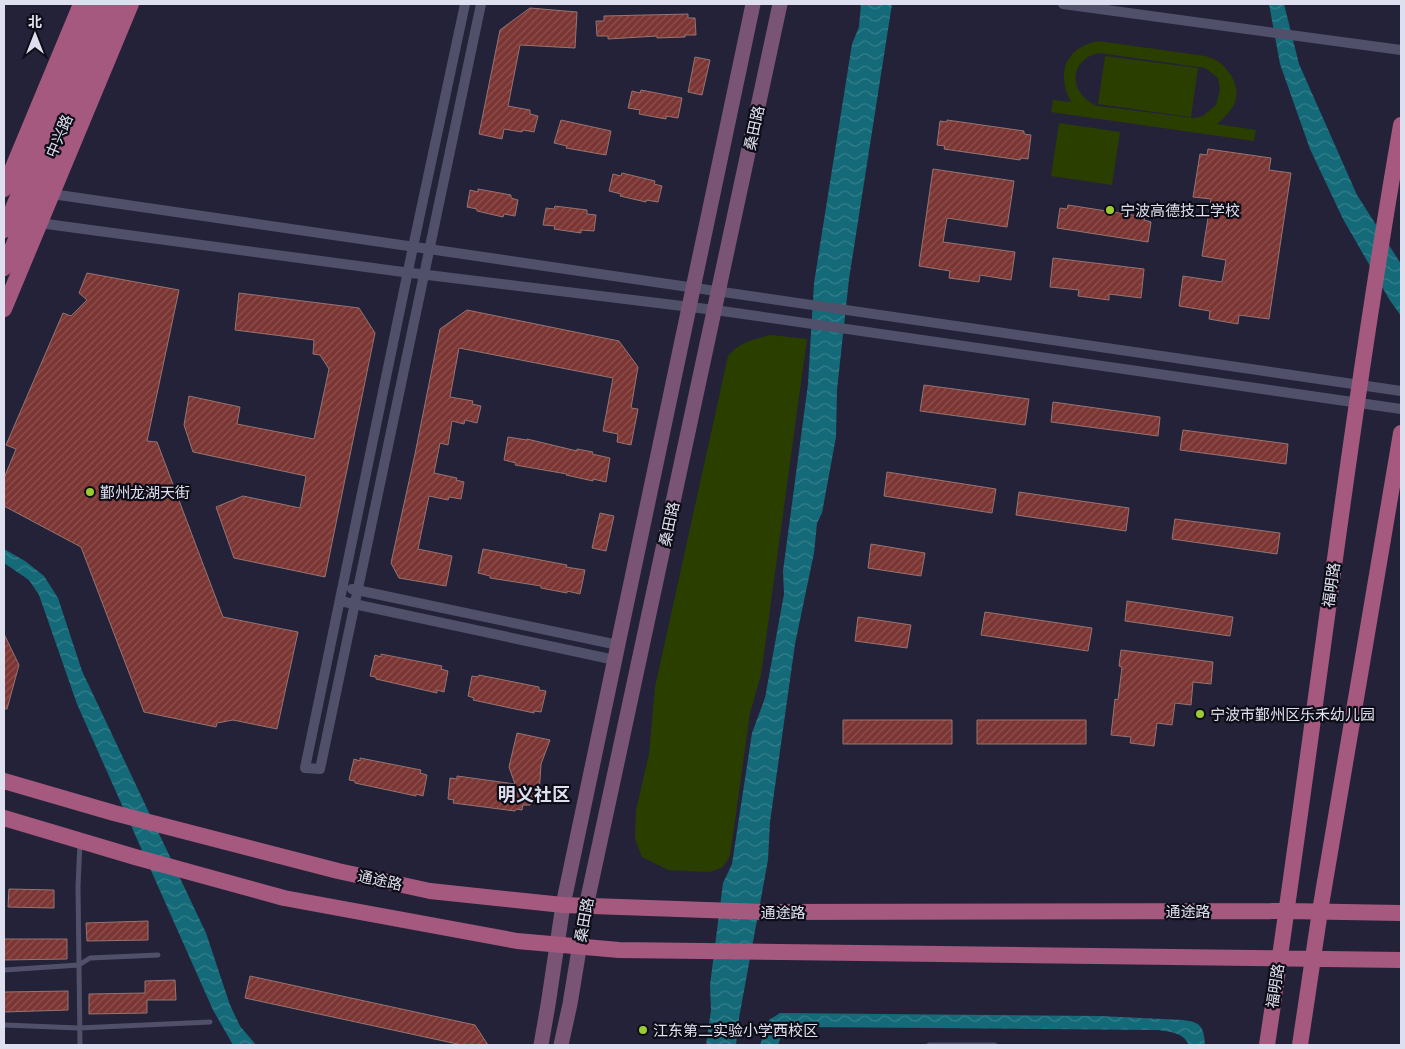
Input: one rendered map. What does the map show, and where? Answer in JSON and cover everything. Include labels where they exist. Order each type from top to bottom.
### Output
[{"type":"main road","points":[[4,189],[81,4]]},
{"type":"main road","name":"中兴路","points":[[4,230],[98,4]]},
{"type":"main road","name":"中兴路","points":[[4,268],[114,4]]},
{"type":"main road","points":[[4,309],[131,4]]},
{"type":"main road","name":"桑田路","points":[[541,1045],[563,905],[753,4]]},
{"type":"main road","name":"桑田路","points":[[561,1045],[570,1004],[586,906],[780,4]]},
{"type":"main road","name":"福明路","points":[[1266,1045],[1287,911],[1356,403],[1401,125]]},
{"type":"main road","points":[[1300,1045],[1312,960],[1401,433]]},
{"type":"main road","name":"通途路","points":[[4,781],[114,813],[338,871],[430,891],[563,905],[767,912],[1287,911],[1401,913]]},
{"type":"main road","points":[[4,818],[135,857],[284,898],[517,941],[557,946],[619,950],[1279,960],[1401,960]]},
{"type":"street","points":[[465,4],[305,768],[320,769],[481,4]]},
{"type":"street","points":[[1063,4],[1401,50]]},
{"type":"street","points":[[52,194],[1401,391]]},
{"type":"street","points":[[40,223],[714,310],[1401,409]]},
{"type":"street","points":[[342,587],[616,652]]},
{"type":"street","points":[[340,600],[616,652]]},
{"type":"lane","points":[[80,841],[78,886],[80,1045]]},
{"type":"lane","points":[[4,970],[79,965],[90,958],[158,954]]},
{"type":"lane","points":[[4,1026],[79,1028],[210,1022]]},
{"type":"lane","points":[[929,1045],[995,1045]]},
{"type":"shaded area","points":[[1098,41],[1205,56],[1216,60],[1230,74],[1237,95],[1232,108],[1217,124],[1256,130],[1254,141],[1051,112],[1053,100],[1071,102],[1064,81],[1066,63],[1078,49]],"holes":[[[1099,53],[1205,68],[1218,78],[1220,90],[1216,105],[1203,116],[1194,118],[1098,106],[1088,101],[1077,87],[1077,70],[1081,63]]]},
{"type":"shaded area","points":[[1105,56],[1198,68],[1191,117],[1098,104]]},
{"type":"shaded area","points":[[1059,123],[1120,132],[1112,185],[1051,176]]},
{"type":"shaded area","points":[[771,335],[807,339],[761,675],[750,713],[730,856],[723,867],[710,872],[668,870],[642,857],[635,839],[636,810],[649,754],[655,687],[728,356],[742,344]]},
{"type":"water","points":[[861,4],[892,4],[849,279],[837,390],[836,437],[822,513],[817,523],[814,553],[795,644],[770,822],[768,860],[739,1018],[736,1045],[706,1045],[711,1010],[710,985],[723,883],[732,864],[752,733],[765,698],[784,594],[783,571],[808,384],[814,283],[852,44],[859,27]]},
{"type":"water","points":[[1269,4],[1284,4],[1299,64],[1357,195],[1401,264],[1401,316],[1389,299],[1343,219],[1310,149],[1280,64]]},
{"type":"water","points":[[4,549],[25,561],[44,576],[58,598],[82,671],[206,933],[230,1005],[240,1026],[256,1045],[233,1045],[213,1010],[77,704],[39,595],[29,580],[4,563]]},
{"type":"water","points":[[780,1013],[1100,1016],[1183,1020],[1194,1022],[1200,1026],[1204,1034],[1205,1045],[1189,1045],[1180,1035],[1158,1030],[807,1027],[788,1029],[781,1037],[778,1045],[760,1045],[769,1020]]},
{"type":"building","points":[[530,8],[577,12],[575,48],[520,45],[508,106],[530,110],[530,114],[538,116],[534,132],[504,129],[502,139],[479,134],[500,30]]},
{"type":"building","points":[[688,14],[688,18],[695,18],[696,35],[608,39],[608,36],[597,36],[596,21],[604,21],[604,16]]},
{"type":"building","points":[[695,57],[710,60],[702,95],[688,92]]},
{"type":"building","points":[[641,90],[682,98],[678,118],[666,116],[666,119],[639,114],[640,110],[628,108],[632,91],[640,93]]},
{"type":"building","points":[[561,120],[611,131],[606,155],[566,148],[567,146],[554,143]]},
{"type":"building","points":[[947,120],[1024,131],[1024,134],[1031,135],[1028,159],[1021,158],[1020,160],[944,149],[945,146],[937,145],[940,121],[947,122]]},
{"type":"building","points":[[1208,149],[1271,158],[1269,170],[1291,173],[1269,319],[1239,315],[1238,324],[1209,319],[1210,311],[1179,306],[1183,276],[1222,282],[1226,260],[1202,256],[1211,199],[1193,197],[1200,154],[1207,155]]},
{"type":"building","points":[[933,169],[1014,181],[1007,227],[947,218],[943,242],[1015,252],[1011,280],[980,275],[979,282],[949,278],[950,271],[919,266]]},
{"type":"building","points":[[622,173],[655,181],[654,184],[662,186],[658,202],[646,200],[646,202],[620,196],[621,194],[609,191],[613,174],[621,176]]},
{"type":"building","points":[[478,189],[511,195],[511,198],[518,200],[515,216],[504,214],[503,217],[467,207],[470,190],[478,192]]},
{"type":"building","points":[[1068,205],[1145,217],[1144,220],[1151,222],[1148,242],[1057,228],[1060,208],[1067,209]]},
{"type":"building","points":[[555,206],[587,210],[587,214],[596,215],[594,231],[581,230],[581,233],[554,229],[555,226],[543,225],[546,208],[554,209]]},
{"type":"building","points":[[1053,258],[1144,269],[1141,298],[1109,294],[1109,300],[1078,296],[1079,290],[1050,287]]},
{"type":"building","name":"鄞州龙湖天街","points":[[87,273],[179,290],[147,441],[157,442],[223,617],[298,632],[277,729],[233,720],[217,723],[216,727],[144,712],[81,547],[4,506],[4,478],[16,449],[6,445],[63,313],[71,316],[87,300],[79,293]]},
{"type":"building","points":[[239,293],[359,308],[375,333],[325,577],[234,558],[216,507],[243,496],[300,508],[306,476],[193,452],[184,425],[189,396],[240,407],[237,424],[314,439],[329,369],[320,355],[313,354],[314,340],[235,330]]},
{"type":"building","points":[[467,310],[619,341],[638,367],[631,408],[638,409],[631,445],[617,442],[618,434],[603,431],[613,378],[459,348],[450,397],[473,401],[472,404],[481,406],[477,423],[465,420],[464,424],[452,421],[448,445],[440,443],[434,473],[457,478],[456,480],[464,482],[461,499],[449,497],[448,500],[429,496],[418,549],[452,556],[446,586],[399,578],[391,563],[440,329]]},
{"type":"building","points":[[924,385],[1029,399],[1025,425],[920,411]]},
{"type":"building","points":[[1053,402],[1160,417],[1158,436],[1051,422]]},
{"type":"building","points":[[1183,430],[1288,444],[1286,464],[1180,450]]},
{"type":"building","points":[[508,437],[527,439],[577,451],[577,449],[593,452],[592,454],[610,458],[606,482],[515,465],[516,463],[504,460]]},
{"type":"building","points":[[887,472],[996,489],[992,513],[884,496]]},
{"type":"building","points":[[1019,492],[1129,508],[1126,531],[1016,515]]},
{"type":"building","points":[[600,513],[614,516],[606,551],[592,548]]},
{"type":"building","points":[[1175,519],[1280,533],[1277,554],[1172,539]]},
{"type":"building","points":[[871,544],[925,553],[921,576],[868,568]]},
{"type":"building","points":[[483,549],[585,570],[580,594],[490,578],[490,576],[478,573]]},
{"type":"building","points":[[1127,601],[1233,617],[1230,636],[1125,621]]},
{"type":"building","points":[[985,612],[1092,628],[1088,651],[981,635]]},
{"type":"building","points":[[858,617],[911,625],[907,648],[855,641]]},
{"type":"building","points":[[4,634],[19,665],[7,709],[4,709]]},
{"type":"building","points":[[1121,650],[1213,662],[1211,684],[1193,682],[1191,705],[1175,703],[1172,725],[1157,723],[1154,746],[1130,743],[1131,737],[1111,735],[1115,699],[1118,700],[1122,667],[1119,666]]},
{"type":"building","points":[[381,654],[442,666],[441,669],[448,671],[444,692],[437,690],[437,693],[370,676],[375,655],[381,657]]},
{"type":"building","points":[[479,675],[539,687],[539,690],[546,691],[541,712],[534,711],[534,713],[473,700],[474,698],[468,696],[472,676],[478,677]]},
{"type":"building","points":[[843,720],[952,720],[952,744],[843,744]]},
{"type":"building","points":[[977,720],[1086,720],[1086,744],[977,744]]},
{"type":"building","points":[[517,733],[550,740],[541,764],[537,800],[530,805],[523,805],[522,810],[516,809],[515,811],[453,803],[454,800],[448,799],[450,778],[457,779],[457,776],[515,784],[509,767]]},
{"type":"building","points":[[360,758],[421,770],[420,773],[427,775],[423,796],[355,783],[355,781],[349,780],[354,759],[360,761]]},
{"type":"building","points":[[9,889],[54,890],[54,908],[8,907]]},
{"type":"building","points":[[148,921],[148,940],[87,941],[86,923]]},
{"type":"building","points":[[4,939],[67,939],[67,959],[4,960]]},
{"type":"building","points":[[250,976],[475,1025],[488,1045],[462,1045],[245,998]]},
{"type":"building","points":[[175,980],[176,1000],[147,1000],[147,1013],[89,1014],[89,994],[145,993],[145,981]]},
{"type":"building","points":[[68,991],[68,1010],[4,1012],[4,992]]},
{"type":"place","name":"宁波高德技工学校","points":[[1110,210]]},
{"type":"place","name":"鄞州龙湖天街","points":[[90,492]]},
{"type":"place","name":"宁波市鄞州区乐禾幼儿园","points":[[1200,714]]},
{"type":"place","name":"江东第二实验小学西校区","points":[[643,1030]]},
{"type":"district","name":"明义社区","points":[[534,794]]}]
